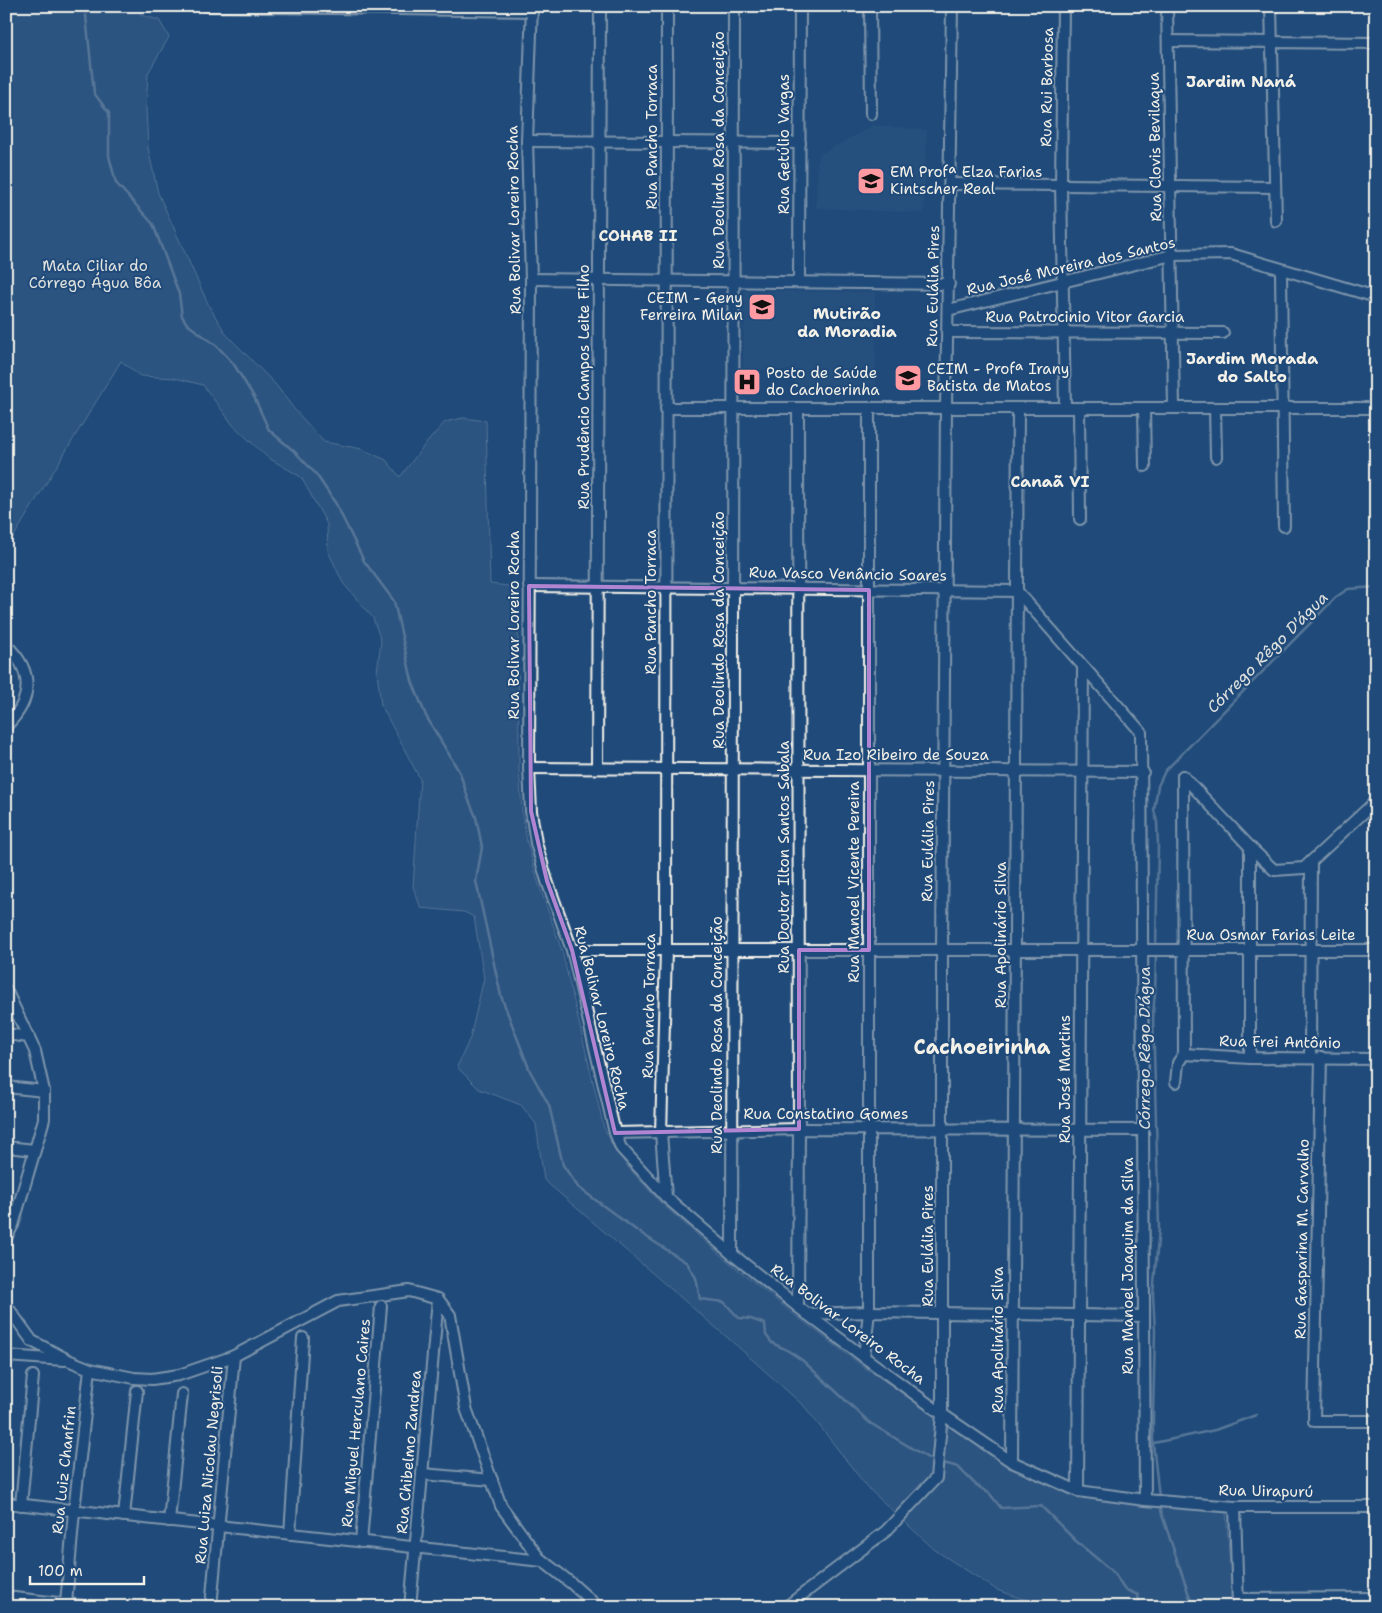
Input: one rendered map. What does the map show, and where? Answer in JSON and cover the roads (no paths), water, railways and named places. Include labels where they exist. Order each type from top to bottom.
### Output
[{"type":"street","points":[[207,6],[532,9]]},
{"type":"street","name":"Rua Prudêncio Campos Leite Filho","points":[[597,768],[600,6]]},
{"type":"street","name":"Rua Pancho Torraca","points":[[666,1197],[661,1133],[666,950],[667,6]]},
{"type":"street","name":"Rua Deolindo Rosa da Conceição","points":[[732,1254],[734,6]]},
{"type":"street","name":"Rua Getúlio Vargas","points":[[799,282],[800,6]]},
{"type":"street","points":[[870,6],[871,114]]},
{"type":"street","name":"Rua Eulália Pires","points":[[786,1607],[886,1531],[936,1478],[942,1414],[942,950],[946,408],[952,6]]},
{"type":"street","name":"Rua Rui Barbosa","points":[[1063,6],[1061,184],[1065,408]]},
{"type":"street","name":"Rua Clovis Bevilaqua","points":[[1167,6],[1174,408]]},
{"type":"street","points":[[1271,6],[1276,221]]},
{"type":"street","name":"Rua Bolivar Loreiro Rocha","points":[[532,9],[527,141],[531,279],[529,768],[531,812],[536,842],[547,881],[572,950],[615,1133],[621,1148],[666,1197],[732,1254],[864,1357],[1012,1462],[1078,1491],[1150,1501]]},
{"type":"street","points":[[1168,41],[1376,43]]},
{"type":"street","points":[[527,141],[800,143]]},
{"type":"street","points":[[950,184],[1275,187]]},
{"type":"street","name":"Rua José Moreira dos Santos","points":[[948,310],[1172,255],[1232,254],[1376,297]]},
{"type":"street","points":[[1281,270],[1284,526]]},
{"type":"street","points":[[531,279],[948,284]]},
{"type":"street","name":"Rua Patrocinio Vitor Garcia","points":[[948,332],[1223,333]]},
{"type":"street","points":[[666,408],[1376,408]]},
{"type":"street","name":"Rua Doutor Ilton Santos Sabala","points":[[798,408],[800,1129],[798,1307]]},
{"type":"street","name":"Rua Manoel Vicente Pereira","points":[[864,1357],[869,1312],[869,408]]},
{"type":"street","name":"Rua Apolinário Silva","points":[[1012,1462],[1018,408]]},
{"type":"street","points":[[1079,408],[1080,519]]},
{"type":"street","points":[[1144,408],[1145,466]]},
{"type":"street","points":[[1215,408],[1216,457]]},
{"type":"street","name":"Rua Vasco Venâncio Soares","points":[[530,586],[1017,591]]},
{"type":"street","points":[[1017,591],[1083,668]]},
{"type":"street","points":[[6,646],[16,654],[24,668],[27,684],[25,700],[18,714],[6,726]]},
{"type":"street","name":"Rua Manoel Joaquim da Silva","points":[[1083,668],[1141,732],[1145,950],[1143,1316],[1150,1501]]},
{"type":"street","name":"Rua José Martins","points":[[1078,1491],[1083,668]]},
{"type":"street","name":"Rua Izo Ribeiro de Souza","points":[[529,768],[1142,772]]},
{"type":"street","points":[[1176,1082],[1178,1063],[1184,1054],[1184,776],[1274,870],[1304,868],[1376,801]]},
{"type":"street","points":[[1250,847],[1250,1058]]},
{"type":"street","name":"Rua Gasparina M. Carvalho","points":[[1311,862],[1311,950],[1315,1057],[1314,1421],[1376,1420]]},
{"type":"street","points":[[572,950],[1145,950]]},
{"type":"street","name":"Rua Osmar Farias Leite","points":[[1145,950],[1376,950]]},
{"type":"street","points":[[6,990],[35,1051],[44,1091],[44,1119],[35,1150],[11,1213],[13,1225],[6,1238]]},
{"type":"street","points":[[6,1034],[29,1036]]},
{"type":"street","name":"Rua Frei Antônio","points":[[1184,1054],[1250,1058],[1315,1057],[1376,1059]]},
{"type":"street","points":[[6,1087],[44,1091]]},
{"type":"street","name":"Rua Constatino Gomes","points":[[615,1133],[800,1129],[943,1129]]},
{"type":"street","points":[[943,1129],[1143,1130]]},
{"type":"street","points":[[6,1147],[35,1150]]},
{"type":"street","points":[[6,1304],[32,1341],[68,1360],[90,1369],[134,1378],[152,1379],[179,1375],[234,1356],[338,1301],[409,1292],[438,1300],[450,1315],[466,1408],[502,1506],[538,1558],[598,1607]]},
{"type":"street","name":"Rua Chibelmo Zandrea","points":[[410,1607],[438,1300]]},
{"type":"street","name":"Rua Miguel Herculano Caires","points":[[361,1542],[381,1306]]},
{"type":"street","points":[[807,1314],[869,1312],[1143,1316]]},
{"type":"street","points":[[290,1534],[302,1338]]},
{"type":"street","points":[[6,1356],[68,1360]]},
{"type":"street","name":"Rua Luiza Nicolau Negrisoli","points":[[211,1607],[234,1356]]},
{"type":"street","name":"Rua Luiz Chanfrin","points":[[66,1604],[90,1369]]},
{"type":"street","points":[[21,1505],[32,1376]]},
{"type":"street","points":[[124,1516],[137,1391]]},
{"type":"street","points":[[169,1520],[182,1394]]},
{"type":"street","points":[[422,1474],[492,1480]]},
{"type":"street","name":"Rua Uirapurú","points":[[1150,1501],[1235,1507],[1376,1508]]},
{"type":"street","points":[[6,1503],[542,1561]]},
{"type":"street","points":[[1235,1507],[1238,1597],[1376,1598]]},
{"type":"street","points":[[9,1600],[93,1607]]},
{"type":"waterway","name":"Córrego Rêgo D'água","points":[[85,6],[94,93],[109,113],[109,156],[116,183],[153,224],[179,294],[182,316],[187,324],[217,346],[233,363],[254,397],[269,430],[295,452],[316,474],[336,504],[364,561],[394,601],[412,681],[426,716],[460,773],[476,817],[482,847],[476,881],[501,996],[530,1071],[549,1105],[563,1165],[578,1187],[636,1230],[687,1263],[696,1278],[700,1299],[724,1302],[739,1318],[751,1319],[765,1324],[766,1335],[772,1343],[802,1360],[870,1423],[928,1458],[935,1460]]},
{"type":"waterway","name":"Córrego Rêgo D'água","points":[[1156,948],[1158,846],[1157,822],[1154,810],[1158,786],[1165,771],[1336,597],[1348,589],[1376,587]]},
{"type":"waterway","name":"Córrego Rêgo D'água","points":[[1156,954],[1153,1014],[1159,1228],[1153,1295],[1155,1331],[1153,1443],[1159,1497]]},
{"type":"waterway","points":[[1154,1443],[1215,1430],[1256,1415]]},
{"type":"waterway","points":[[940,1462],[958,1467],[976,1485],[990,1494],[1001,1508],[1041,1506],[1076,1541],[1114,1573],[1124,1589],[1138,1595],[1140,1607]]},
{"type":"waterway","name":"Córrego Rêgo D'água","points":[[1160,1503],[1162,1515],[1193,1607]]},
{"type":"place","name":"EM Profª Elza Farias Kintscher Real","points":[[871,181]]},
{"type":"place","name":"CEIM - Geny Ferreira Milan","points":[[762,307]]},
{"type":"place","name":"CEIM - Profª Irany Batista de Matos","points":[[908,378]]},
{"type":"place","name":"Posto de Saúde do Cachoerinha","points":[[747,382]]},
{"type":"district","name":"Jardim Naná","points":[[1241,81]]},
{"type":"district","name":"COHAB II","points":[[638,235]]},
{"type":"district","name":"Mutirão da Moradia","points":[[847,322]]},
{"type":"district","name":"Jardim Morada do Salto","points":[[1252,367]]},
{"type":"district","name":"Canaã VI","points":[[1050,481]]},
{"type":"district","name":"Cachoeirinha","points":[[982,1047]]},
{"type":"park label","name":"Mata Ciliar do Córrego Água Bôa","points":[[95,274]]}]
